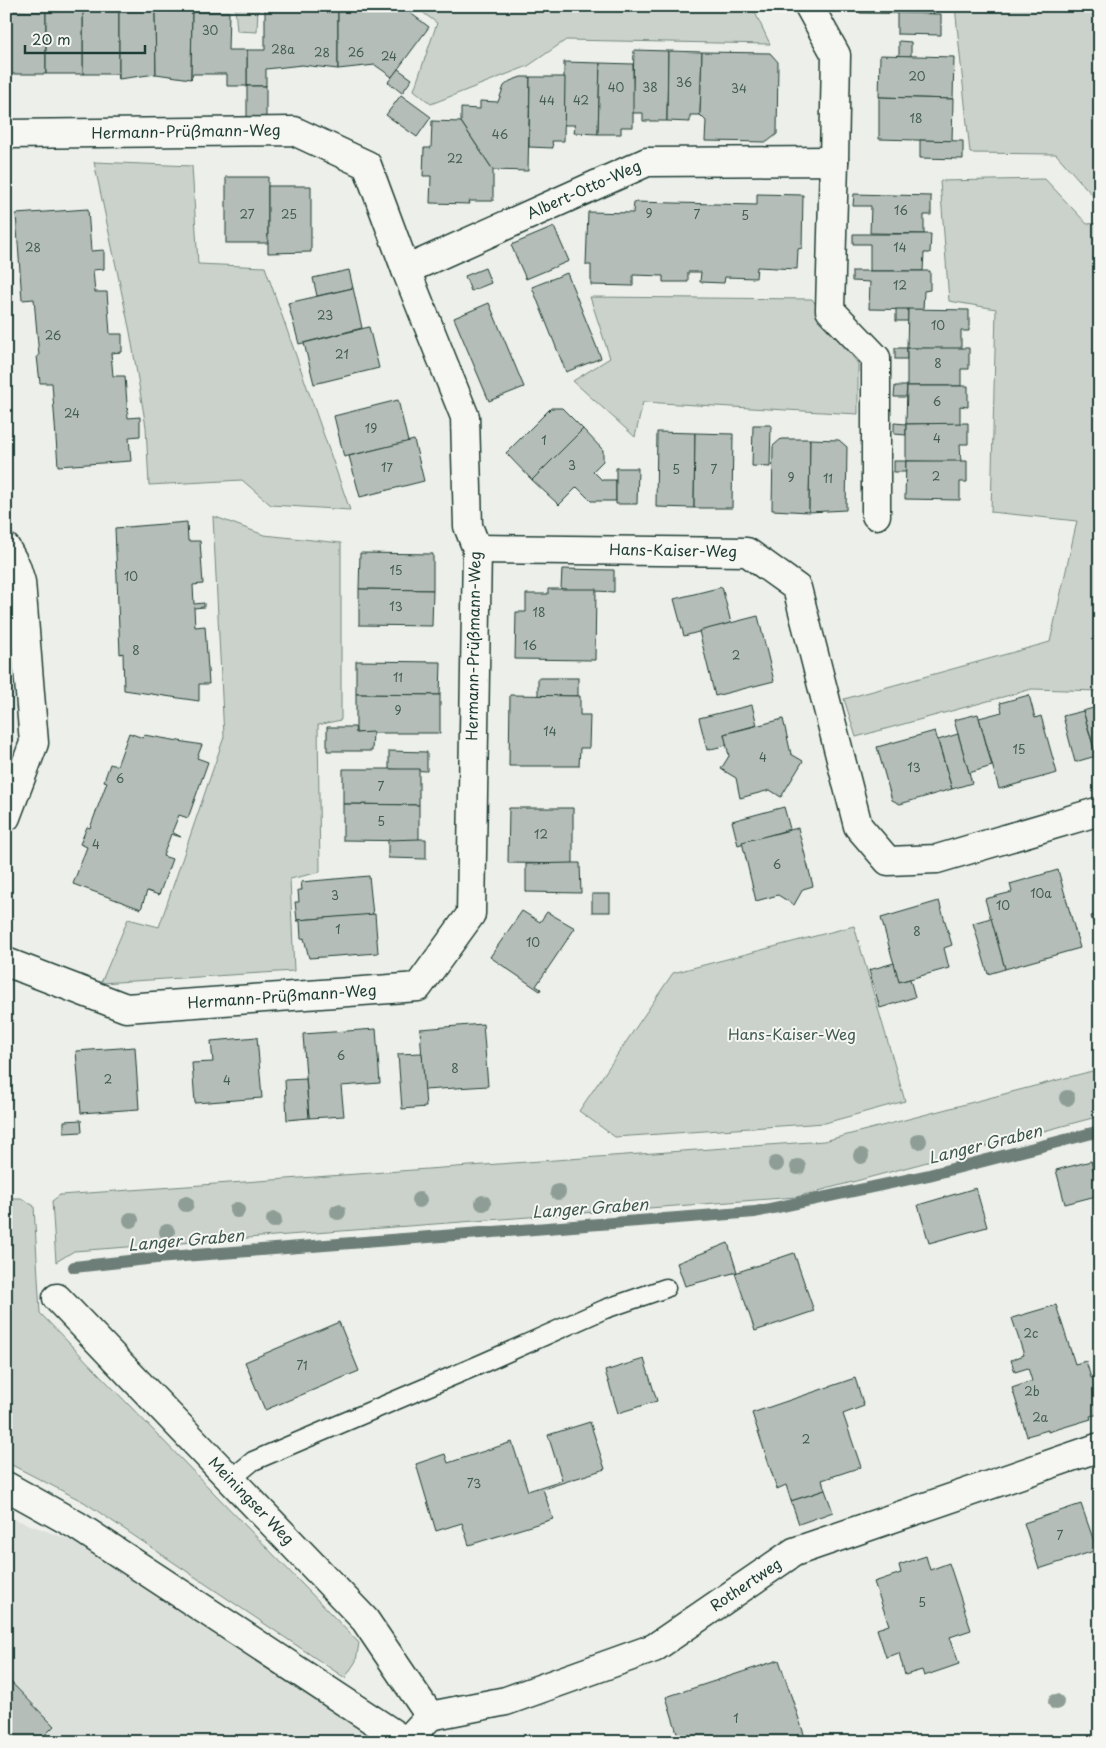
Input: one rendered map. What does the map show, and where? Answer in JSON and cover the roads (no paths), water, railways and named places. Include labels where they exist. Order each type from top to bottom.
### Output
[{"type":"street","points":[[809,6],[836,55],[830,310],[876,358],[876,515]]},
{"type":"street","name":"Hermann-Prüßmann-Weg","points":[[6,134],[294,131],[367,165],[406,270],[465,417],[468,526],[477,549],[471,914],[418,987],[126,1008],[6,962]]},
{"type":"street","name":"Albert-Otto-Weg","points":[[406,270],[647,162],[834,161]]},
{"type":"street","points":[[6,548],[16,566],[21,582],[34,743],[6,816]]},
{"type":"street","name":"Hans-Kaiser-Weg","points":[[477,549],[747,552],[797,588],[858,826],[888,860],[937,859],[1100,812]]},
{"type":"street","name":"Meiningser Weg","points":[[57,1298],[365,1620],[430,1716]]},
{"type":"street","name":"Rothertweg","points":[[430,1716],[506,1701],[654,1648],[794,1552],[1100,1447]]},
{"type":"street","points":[[6,1486],[76,1525],[406,1742],[430,1716]]},
{"type":"lane","points":[[230,1480],[253,1461],[605,1309],[666,1288]]},
{"type":"waterway","name":"Langer Graben","points":[[74,1267],[156,1258],[755,1212],[929,1175],[1100,1131]]}]
